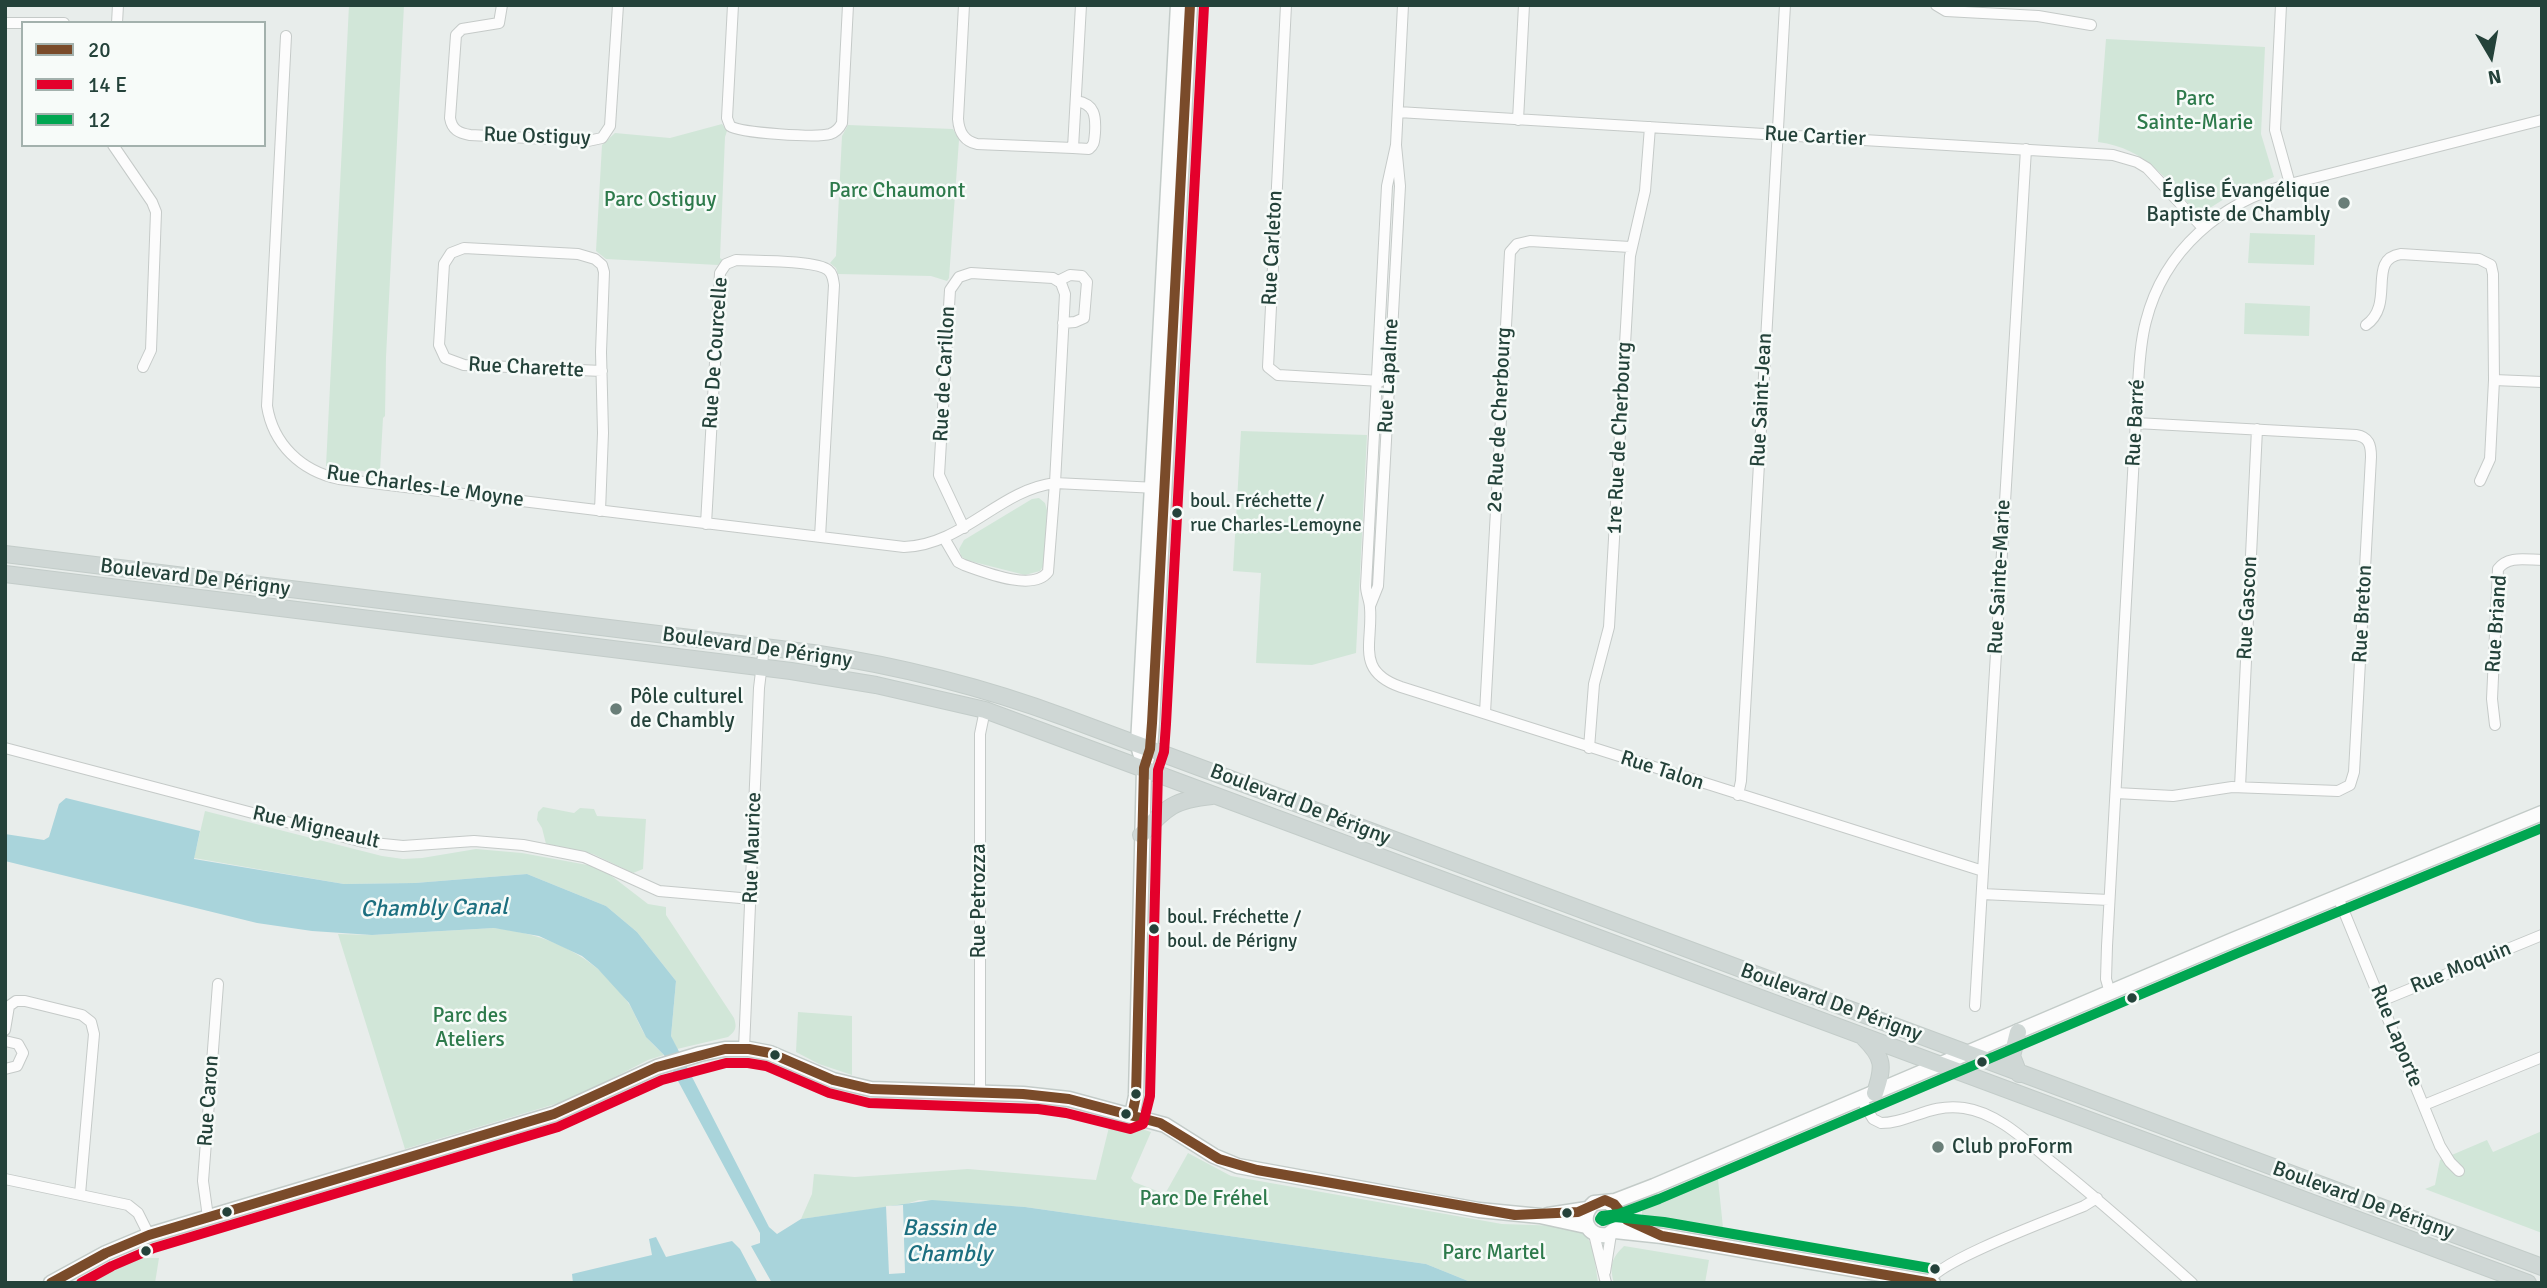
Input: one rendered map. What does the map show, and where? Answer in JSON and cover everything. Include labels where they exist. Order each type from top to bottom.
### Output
[{"type":"main road","name":"Boulevard De Périgny","points":[[5,554],[764,647],[842,658],[949,681],[1021,702],[1144,747],[2542,1267]]},
{"type":"main road","name":"Boulevard De Périgny","points":[[5,574],[761,667],[869,683],[985,710],[2523,1282]]},
{"type":"main road","points":[[1141,835],[1173,805],[1189,798],[1218,795]]},
{"type":"main road","points":[[2018,1032],[2012,1055],[2019,1073]]},
{"type":"main road","points":[[1859,1034],[1875,1051],[1881,1063],[1881,1073],[1868,1096]]},
{"type":"street","name":"Rue Ostiguy","points":[[502,5],[499,23],[462,29],[456,35],[450,118],[454,129],[473,135],[588,141],[602,138],[610,126],[618,5]]},
{"type":"street","points":[[733,5],[727,118],[730,126],[745,131],[822,135],[837,131],[842,123],[848,5]]},
{"type":"street","points":[[964,5],[958,119],[962,135],[970,142],[1089,149],[1094,143],[1095,114],[1088,106],[1076,101]]},
{"type":"street","points":[[1073,148],[1081,5]]},
{"type":"street","points":[[1159,488],[1178,5]]},
{"type":"street","points":[[1132,1115],[1136,1096],[1143,895],[1141,835],[1144,747],[1190,5]]},
{"type":"street","name":"Rue Carleton","points":[[1286,5],[1268,367],[1278,374],[1389,381]]},
{"type":"street","name":"Rue Lapalme","points":[[1368,642],[1370,606],[1366,586],[1376,380],[1387,186],[1396,145],[1403,5]]},
{"type":"street","points":[[1518,120],[1524,5]]},
{"type":"street","name":"Rue Saint-Jean","points":[[1738,795],[1785,5]]},
{"type":"street","points":[[1936,5],[1950,12],[2038,11],[2091,25]]},
{"type":"street","points":[[2281,5],[2275,130],[2290,184]]},
{"type":"street","name":"Rue Charles-Le Moyne","points":[[286,36],[267,398],[270,418],[278,438],[303,464],[331,477],[904,547],[924,545],[944,538],[1024,493],[1055,483],[1159,488]]},
{"type":"street","name":"Rue Cartier","points":[[1398,113],[2113,155],[2137,162],[2158,178],[2203,228]]},
{"type":"street","name":"Rue Barré","points":[[2110,993],[2106,979],[2109,900],[2141,344],[2150,308],[2172,263],[2203,228],[2238,203],[2260,193],[2542,120]]},
{"type":"street","name":"1re Rue de Cherbourg","points":[[1589,748],[1594,684],[1610,617],[1630,247],[1644,191],[1650,127]]},
{"type":"street","name":"Rue Lapalme","points":[[1370,606],[1378,586],[1400,186],[1396,145]]},
{"type":"street","points":[[114,147],[156,212],[151,350],[143,367]]},
{"type":"street","name":"Rue Sainte-Marie","points":[[1976,1006],[2026,149]]},
{"type":"street","name":"2e Rue de Cherbourg","points":[[1485,713],[1510,252],[1517,244],[1530,241],[1630,247]]},
{"type":"street","name":"Rue Charette","points":[[600,511],[605,277],[599,262],[578,254],[476,249],[459,249],[449,255],[444,264],[439,345],[445,358],[464,365],[602,372]]},
{"type":"street","points":[[2366,325],[2378,312],[2383,268],[2392,256],[2402,254],[2484,260],[2493,271],[2494,380],[2490,459],[2480,481]]},
{"type":"street","name":"Rue De Courcelle","points":[[706,524],[720,273],[726,264],[736,260],[815,264],[831,272],[834,285],[820,537]]},
{"type":"street","name":"Rue de Carillon","points":[[964,528],[939,475],[950,290],[959,276],[971,273],[1048,277],[1058,281],[1073,275],[1082,276],[1087,282],[1084,318],[1063,323]]},
{"type":"street","points":[[944,538],[958,562],[964,565],[1022,581],[1040,580],[1049,568],[1065,291],[1058,281]]},
{"type":"street","points":[[2494,380],[2542,382]]},
{"type":"street","name":"Rue Breton","points":[[2116,793],[2173,796],[2240,787],[2334,791],[2347,788],[2353,781],[2371,457],[2369,442],[2361,436],[2136,423]]},
{"type":"street","name":"Rue Gascon","points":[[2240,787],[2257,429]]},
{"type":"street","name":"Rue Briand","points":[[2495,725],[2492,699],[2498,571],[2503,562],[2510,560],[2542,560]]},
{"type":"street","name":"Rue Talon","points":[[1368,642],[1372,666],[1386,681],[1589,748],[1983,871]]},
{"type":"street","name":"Rue Maurice","points":[[744,1049],[764,647]]},
{"type":"street","name":"Rue Petrozza","points":[[980,1093],[979,734],[985,710]]},
{"type":"street","name":"Rue Migneault","points":[[5,748],[363,842],[403,846],[474,841],[523,845],[584,856],[659,891],[751,899]]},
{"type":"street","points":[[1540,1216],[1587,1209],[1597,1202],[1609,1202],[1654,1186],[2542,813]]},
{"type":"street","points":[[1982,894],[2109,900]]},
{"type":"street","name":"Rue Laporte","points":[[2338,897],[2446,1157],[2459,1171]]},
{"type":"street","name":"Rue Moquin","points":[[2381,1001],[2542,935]]},
{"type":"street","name":"Rue Caron","points":[[208,1217],[203,1181],[218,984]]},
{"type":"street","points":[[5,1030],[9,1006],[21,1001],[82,1014],[93,1026],[92,1067],[80,1194]]},
{"type":"street","points":[[5,1041],[18,1044],[23,1053],[17,1066],[5,1069]]},
{"type":"street","points":[[51,1283],[106,1253],[149,1235],[554,1114],[657,1067],[700,1054],[744,1049],[770,1053],[833,1080],[871,1089],[1054,1097],[1132,1115],[1170,1127],[1214,1156],[1238,1166],[1479,1210],[1540,1216],[1602,1236],[1613,1232],[1662,1236],[1931,1282],[1933,1275],[1945,1266],[2089,1205],[2097,1198]]},
{"type":"street","points":[[2424,1105],[2542,1058]]},
{"type":"street","points":[[1868,1096],[1871,1117],[1881,1123],[1942,1108],[1962,1108],[1982,1113],[2008,1128],[2097,1198],[2192,1283]]},
{"type":"street","points":[[5,1179],[131,1207],[138,1213],[149,1235]]},
{"type":"street","points":[[1620,1215],[1654,1186]]},
{"type":"street","points":[[1605,1279],[1613,1232],[1620,1223],[1620,1215],[1609,1202]]},
{"type":"street","points":[[1587,1209],[1585,1216],[1605,1279]]},
{"type":"street","points":[[1620,1215],[1662,1236]]},
{"type":"green space","points":[[349,5],[404,5],[385,416],[380,471],[377,473],[326,466]]},
{"type":"green space","name":"Parc Sainte-Marie","points":[[2106,39],[2265,47],[2261,134],[2274,177],[2235,192],[2199,215],[2166,178],[2143,159],[2130,151],[2098,142]]},
{"type":"green space","name":"Parc Ostiguy","points":[[722,124],[727,131],[720,258],[723,260],[718,265],[606,259],[596,251],[602,145],[615,133],[670,138]]},
{"type":"green space","name":"Parc Chaumont","points":[[848,125],[953,129],[959,140],[947,281],[931,276],[838,274],[830,263],[836,256],[842,136]]},
{"type":"green space","points":[[2250,233],[2315,235],[2314,265],[2248,263]]},
{"type":"green space","points":[[2245,303],[2310,306],[2309,336],[2244,334]]},
{"type":"green space","points":[[1241,431],[1367,435],[1356,653],[1312,665],[1256,663],[1261,573],[1233,571]]},
{"type":"green space","points":[[1039,498],[1045,503],[1047,510],[1044,565],[1040,571],[1025,575],[966,560],[961,556],[959,549],[964,540],[1032,499]]},
{"type":"green space","points":[[543,807],[574,813],[580,808],[594,809],[597,816],[646,819],[643,869],[633,873],[593,854],[546,844],[537,820],[538,812]]},
{"type":"green space","points":[[205,811],[403,859],[476,849],[522,853],[593,866],[609,874],[648,904],[666,907],[666,915],[734,1018],[735,1029],[728,1037],[677,1049],[671,1036],[676,981],[637,932],[606,906],[527,874],[415,883],[344,884],[194,858]]},
{"type":"green space","name":"Parc des Ateliers","points":[[494,928],[533,935],[569,949],[585,959],[614,985],[630,1005],[645,1035],[664,1055],[648,1060],[572,1099],[405,1149],[338,934],[372,935]]},
{"type":"green space","points":[[798,1012],[852,1016],[852,1075],[819,1064],[796,1052]]},
{"type":"green space","name":"Parc De Fréhel","points":[[1111,1119],[1151,1132],[1131,1178],[1134,1182],[1165,1194],[1188,1153],[1231,1176],[1502,1224],[1562,1226],[1582,1231],[1590,1242],[1598,1283],[1473,1283],[1426,1264],[1025,1207],[919,1200],[903,1205],[801,1219],[812,1194],[814,1174],[855,1177],[968,1169],[1096,1180]]},
{"type":"green space","points":[[2542,1131],[2542,1233],[2425,1189],[2435,1185],[2440,1160],[2487,1140],[2493,1152]]},
{"type":"green space","points":[[1717,1170],[1724,1237],[1656,1226],[1642,1221],[1642,1211],[1656,1196]]},
{"type":"green space","points":[[1624,1246],[1709,1260],[1705,1283],[1614,1283],[1613,1262]]},
{"type":"green space","points":[[130,1258],[159,1258],[155,1283],[85,1283]]},
{"type":"water","points":[[66,798],[200,831],[194,859],[344,884],[415,883],[527,874],[606,906],[637,932],[676,981],[671,1036],[769,1227],[777,1234],[801,1219],[932,1200],[1025,1207],[1426,1264],[1473,1283],[772,1283],[751,1246],[760,1243],[760,1233],[664,1055],[646,1037],[629,1003],[598,969],[582,956],[539,936],[494,928],[372,935],[312,931],[257,923],[5,861],[5,834],[44,840],[49,837],[59,804]]},
{"type":"water","points":[[656,1237],[666,1257],[732,1241],[740,1249],[758,1283],[573,1283],[572,1274],[652,1255],[649,1239]]},
{"type":"pier","points":[[903,1205],[905,1273],[889,1274],[886,1206]]},
{"type":"transit line","name":"20","points":[[1132,1115],[1136,1096],[1144,768],[1150,749],[1152,723],[1190,5]]},
{"type":"transit line","points":[[81,1283],[154,1248],[558,1127],[662,1080],[726,1063],[766,1066],[829,1093],[869,1103],[1038,1109],[1130,1129],[1143,1124],[1150,1096],[1158,770],[1164,752],[1166,724],[1204,6]]},
{"type":"transit line","name":"12","points":[[1935,1269],[1664,1222],[1615,1217],[1603,1221],[1600,1219],[1602,1216],[1619,1214],[1659,1199],[2238,953],[2542,828]]},
{"type":"transit line","name":"20","points":[[51,1283],[106,1253],[149,1235],[554,1114],[657,1067],[725,1049],[749,1049],[770,1053],[833,1080],[871,1089],[1023,1094],[1069,1099],[1160,1123],[1219,1159],[1257,1170],[1515,1215],[1578,1212],[1605,1200],[1614,1204],[1627,1220],[1662,1236],[1932,1283]]},
{"type":"place","name":"Église Évangélique Baptiste de Chambly","points":[[2344,203]]},
{"type":"place","name":"boul. Fréchette / rue Charles-Lemoyne","points":[[1177,513]]},
{"type":"place","name":"Pôle culturel de Chambly","points":[[616,709]]},
{"type":"place","name":"boul. Fréchette / boul. de Périgny","points":[[1154,929]]},
{"type":"place","name":"Club proForm","points":[[1938,1147]]},
{"type":"water label","name":"Chambly Canal","points":[[434,909]]},
{"type":"water label","name":"Bassin de Chambly","points":[[949,1242]]},
{"type":"park label","name":"Parc Martel","points":[[1494,1253]]}]
